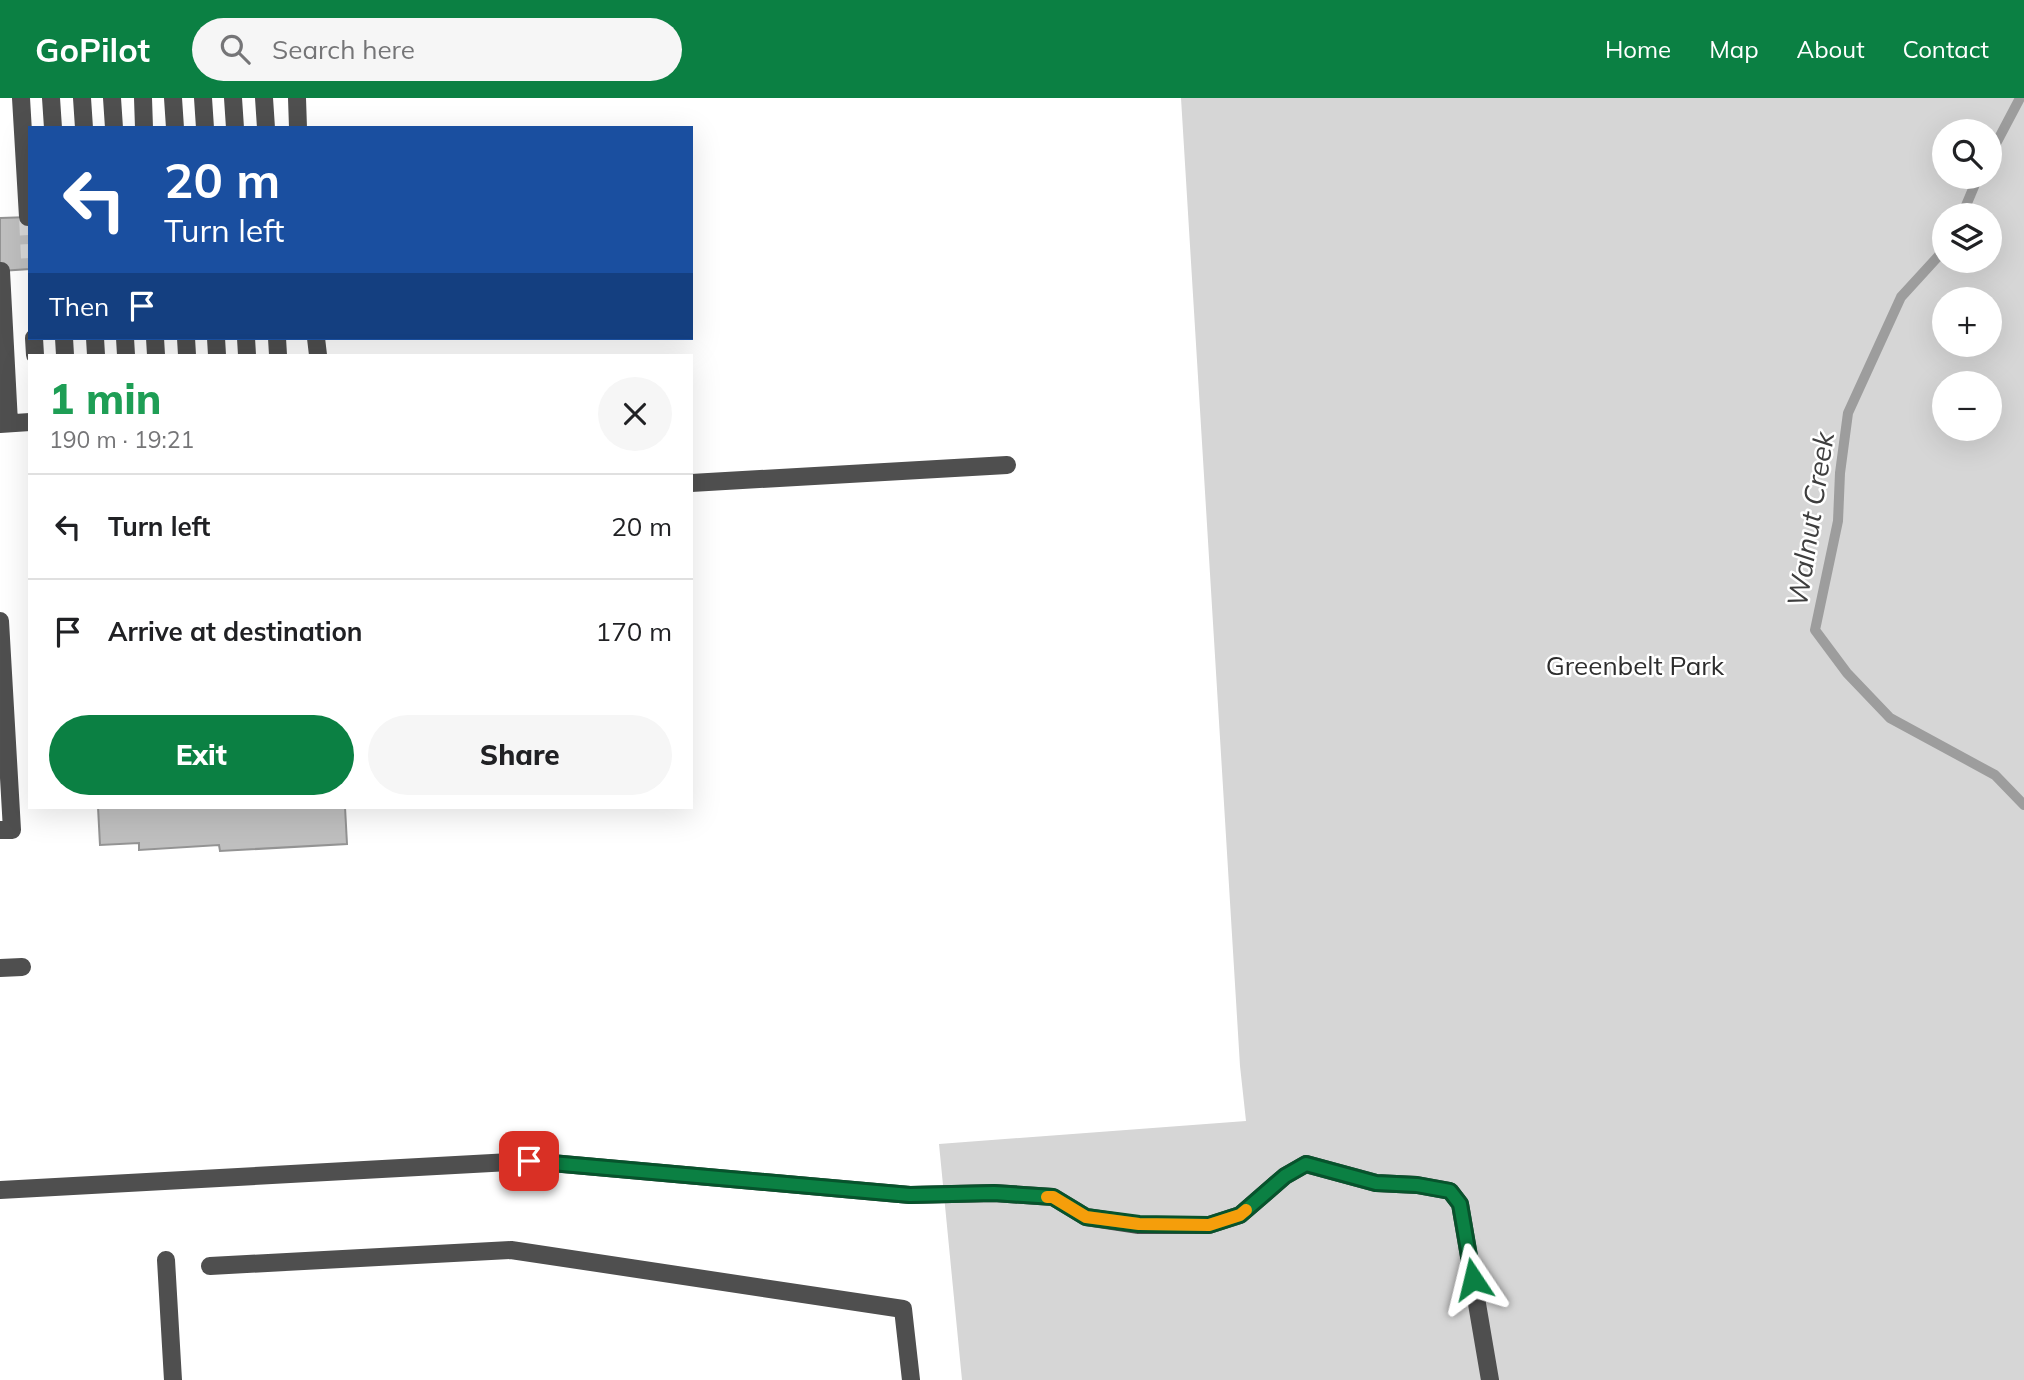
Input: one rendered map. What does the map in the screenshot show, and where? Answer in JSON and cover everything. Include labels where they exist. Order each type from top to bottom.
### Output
[{"type":"lane","points":[[21,98],[27,217]]},
{"type":"lane","points":[[51,98],[53,126]]},
{"type":"lane","points":[[82,98],[84,126]]},
{"type":"lane","points":[[112,98],[114,126]]},
{"type":"lane","points":[[143,98],[144,126]]},
{"type":"lane","points":[[173,98],[175,126]]},
{"type":"lane","points":[[203,98],[205,126]]},
{"type":"lane","points":[[233,98],[235,126]]},
{"type":"lane","points":[[264,98],[265,126]]},
{"type":"lane","points":[[297,98],[298,126]]},
{"type":"lane","points":[[1,271],[4,424],[28,422]]},
{"type":"lane","points":[[693,483],[1007,465]]},
{"type":"lane","points":[[0,621],[12,830],[0,830]]},
{"type":"lane","points":[[0,968],[22,967]]},
{"type":"lane","points":[[0,1190],[529,1161],[910,1195],[994,1193],[1053,1197],[1086,1217],[1139,1224],[1209,1225],[1240,1215],[1285,1176],[1306,1164],[1376,1183],[1417,1185],[1450,1191],[1460,1204],[1490,1380]]},
{"type":"lane","points":[[210,1266],[511,1250],[903,1309],[911,1380]]},
{"type":"lane","points":[[166,1260],[173,1380]]},
{"type":"green space","name":"Greenbelt Park","points":[[1181,98],[2024,98],[2024,1380],[962,1380],[939,1144],[1246,1121],[1240,1066]]},
{"type":"building","points":[[28,217],[28,269],[0,271],[0,218]]},
{"type":"building","points":[[98,809],[345,809],[347,844],[220,851],[219,845],[139,850],[139,843],[100,845]]},
{"type":"waterway","name":"Walnut Creek","points":[[2002,132],[2020,98]]},
{"type":"waterway","name":"Walnut Creek","points":[[1967,203],[1973,189]]},
{"type":"waterway","name":"Walnut Creek","points":[[1932,263],[1901,297],[1848,413],[1840,473],[1838,521],[1815,630],[1847,673],[1890,718],[1995,775],[2024,805]]},
{"type":"slow traffic","points":[[1047,1197],[1053,1197],[1086,1217],[1139,1224],[1209,1225],[1240,1215],[1246,1210]]},
{"type":"route","points":[[529,1161],[910,1195],[994,1193],[1053,1197],[1086,1217],[1139,1224],[1209,1225],[1240,1215],[1285,1176],[1306,1164],[1376,1183],[1417,1185],[1450,1191],[1460,1204],[1473,1279]]}]
